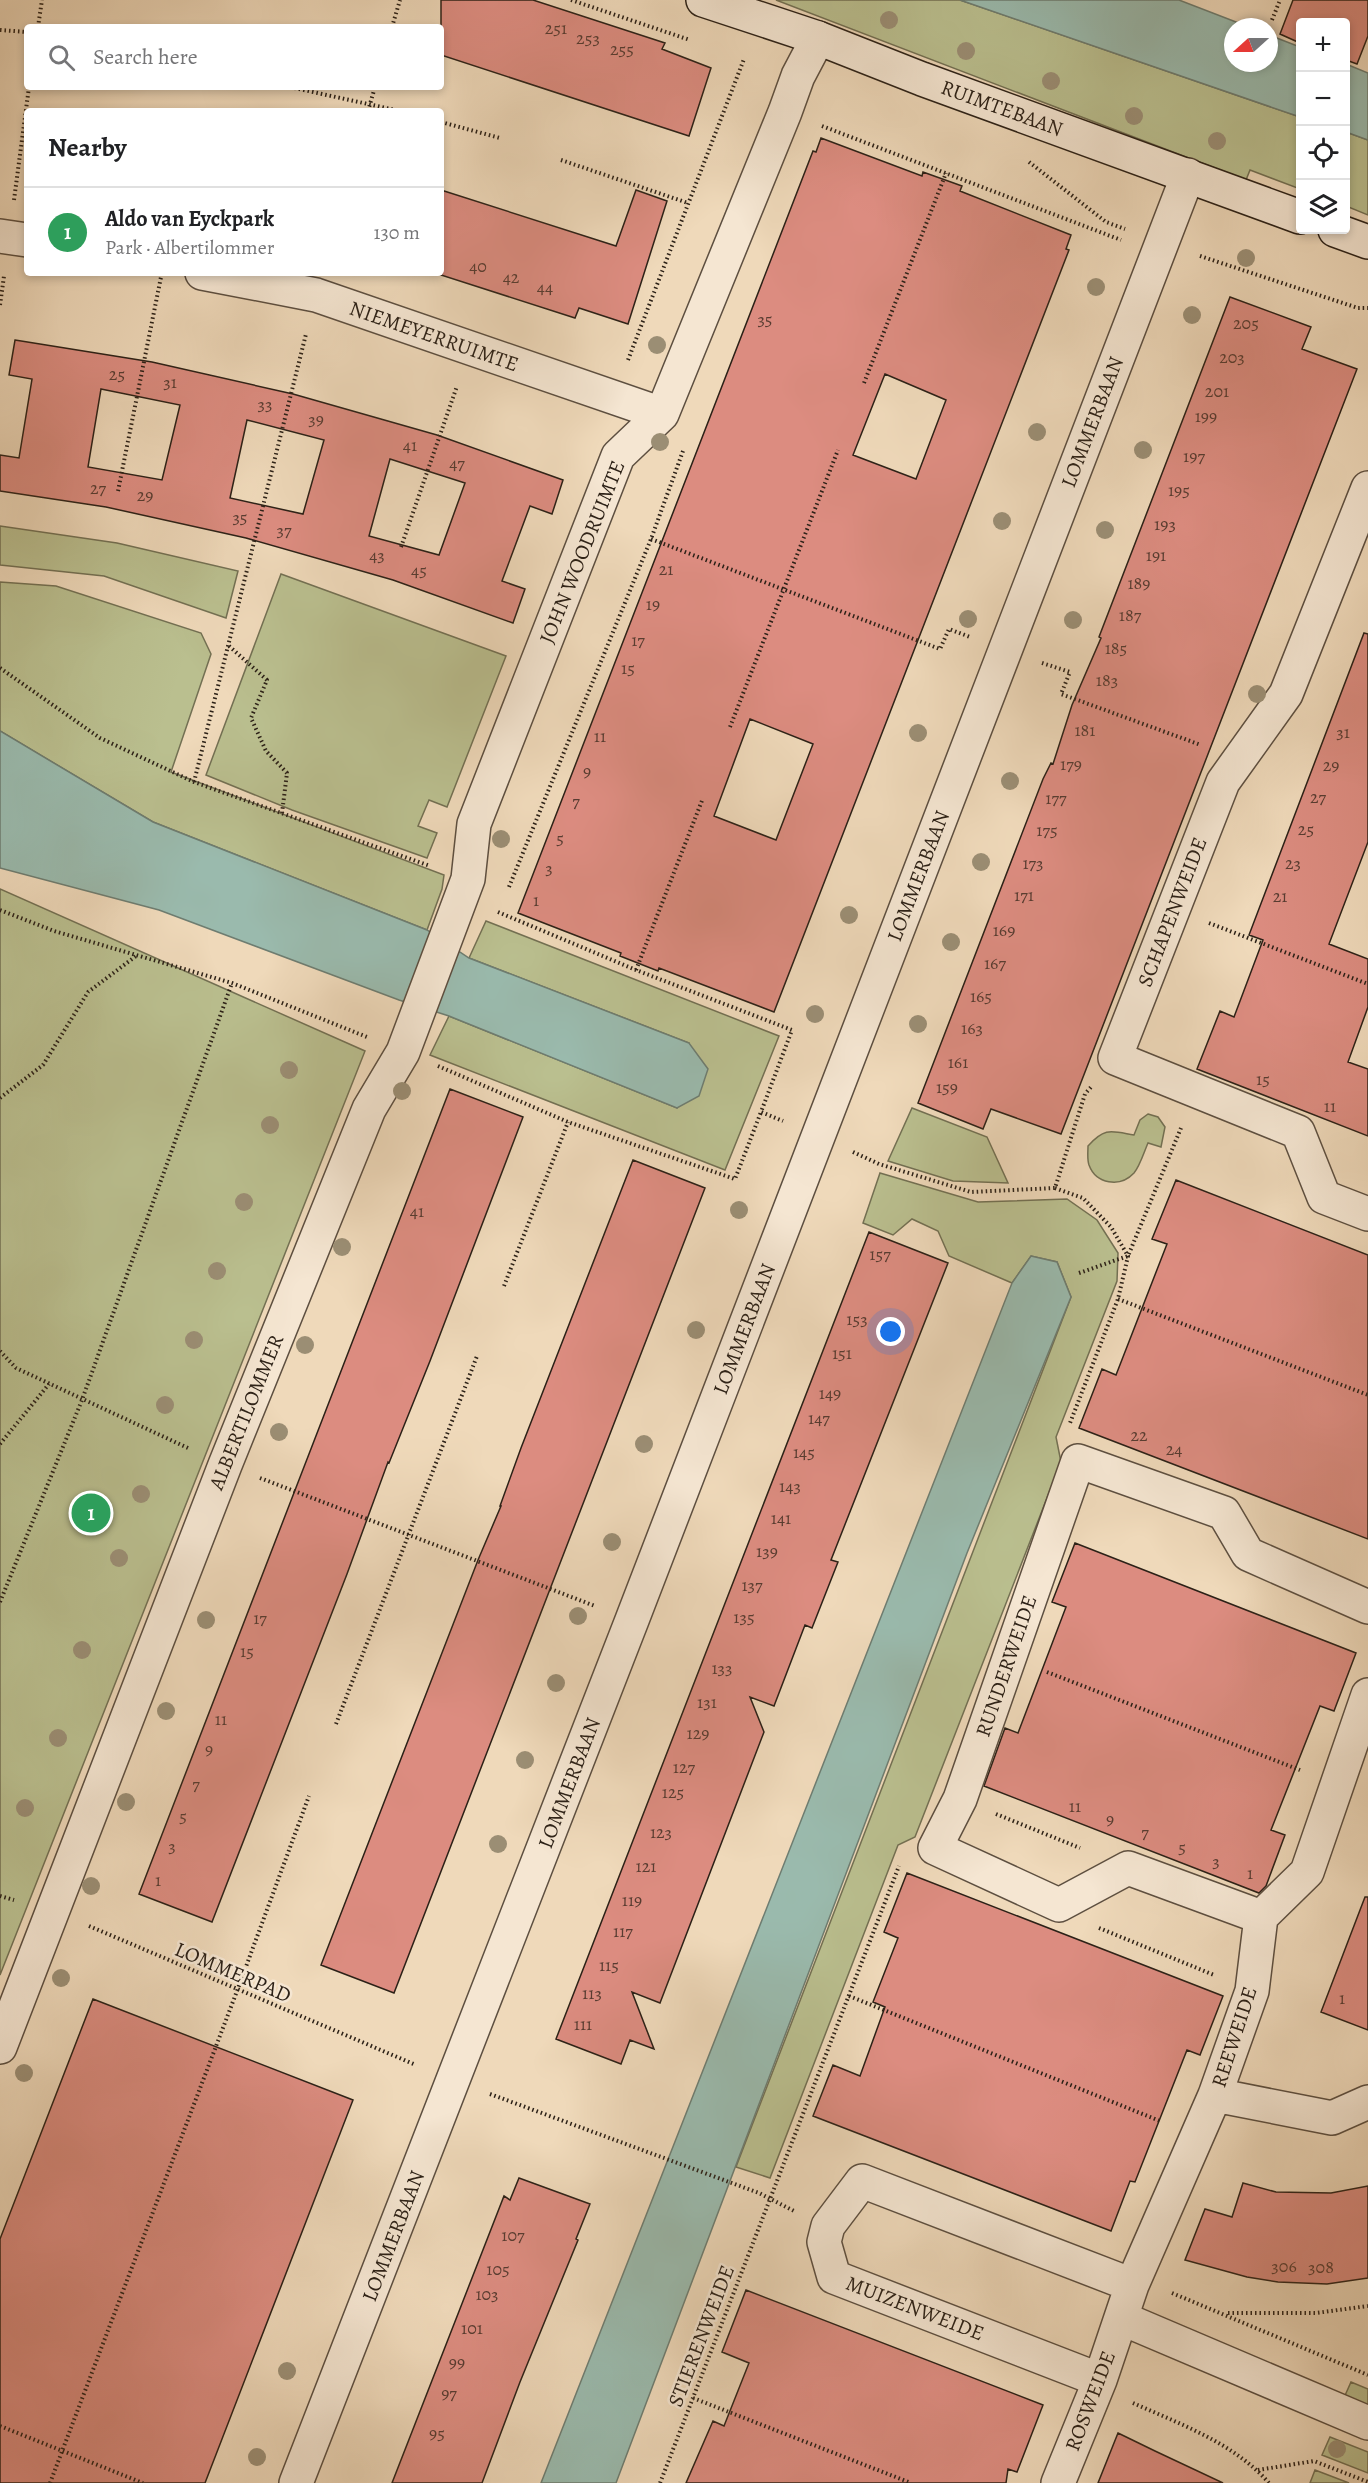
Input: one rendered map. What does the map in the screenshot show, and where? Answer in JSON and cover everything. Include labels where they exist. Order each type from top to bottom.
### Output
[{"type":"street","name":"RUIMTEBAAN","points":[[703,0],[818,38],[922,79],[1296,216]]},
{"type":"street","name":"JOHN WOODRUIMTE","points":[[461,899],[474,824],[618,456],[662,414],[798,76],[818,38]]},
{"type":"street","name":"LOMMERBAAN","points":[[296,2483],[633,1620],[1188,175]]},
{"type":"street","points":[[1346,234],[1368,242]]},
{"type":"street","points":[[0,236],[24,240]]},
{"type":"street","name":"NIEMEYERRUIMTE","points":[[218,276],[316,295],[662,414]]},
{"type":"street","name":"SCHAPENWEIDE","points":[[1115,1058],[1223,782],[1286,694],[1368,488]]},
{"type":"street","name":"ALBERTILOMMER","points":[[0,2047],[225,1465],[369,1109],[403,1052],[461,899]]},
{"type":"street","points":[[1115,1058],[1298,1132],[1324,1197],[1368,1214]]},
{"type":"street","points":[[1078,1461],[1224,1514],[1248,1554],[1368,1607]]},
{"type":"street","name":"RUNDERWEIDE","points":[[935,1848],[960,1799],[1078,1461]]},
{"type":"street","points":[[935,1848],[1059,1905],[1128,1868],[1261,1917],[1307,1872],[1368,1695]]},
{"type":"street","name":"REEWEIDE","points":[[1121,2318],[1132,2285],[1215,2095],[1252,1990],[1261,1917]]},
{"type":"street","points":[[1215,2095],[1332,2118],[1368,2102]]},
{"type":"street","name":"MUIZENWEIDE","points":[[1098,2384],[834,2277],[824,2242],[828,2226],[862,2181],[1132,2285]]},
{"type":"street","points":[[1121,2318],[1368,2423]]},
{"type":"street","name":"ROSWEIDE","points":[[1058,2483],[1098,2384],[1121,2318]]},
{"type":"path","points":[[38,24],[42,0]]},
{"type":"path","points":[[393,24],[400,0]]},
{"type":"path","points":[[572,0],[701,44]]},
{"type":"path","points":[[1273,18],[1280,0]]},
{"type":"path","points":[[0,30],[24,32]]},
{"type":"path","points":[[734,55],[798,76]]},
{"type":"path","points":[[614,398],[744,58]]},
{"type":"path","points":[[305,90],[389,108]]},
{"type":"path","points":[[370,108],[374,90]]},
{"type":"path","points":[[785,112],[1156,254]]},
{"type":"path","points":[[444,123],[500,138]]},
{"type":"path","points":[[561,160],[688,203]]},
{"type":"path","points":[[864,383],[946,173]]},
{"type":"path","points":[[118,491],[161,276]]},
{"type":"path","points":[[194,782],[316,295]]},
{"type":"path","points":[[401,547],[470,348]]},
{"type":"path","points":[[507,890],[651,539],[683,450]]},
{"type":"path","points":[[730,728],[838,450]]},
{"type":"path","points":[[651,539],[785,588],[940,649],[950,629],[1070,672],[1061,694],[1239,759]]},
{"type":"path","points":[[229,646],[267,680],[251,717],[266,751],[287,773],[282,813]]},
{"type":"path","points":[[0,668],[100,738],[194,782],[282,813],[461,899],[792,1030],[735,1179],[568,1122],[232,983],[54,931],[0,910]]},
{"type":"path","points":[[636,970],[703,798]]},
{"type":"path","points":[[498,912],[503,901]]},
{"type":"path","points":[[1173,909],[1368,984]]},
{"type":"path","points":[[0,1098],[43,1065],[88,992],[136,955]]},
{"type":"path","points":[[0,1602],[82,1400],[232,983]]},
{"type":"path","points":[[1055,1188],[1085,1094],[1115,1058]]},
{"type":"path","points":[[1078,1461],[1066,1433],[1118,1299],[1128,1256],[1196,1091]]},
{"type":"path","points":[[761,1112],[879,1164],[971,1192],[1055,1188],[1083,1198],[1111,1227],[1128,1256]]},
{"type":"path","points":[[504,1286],[568,1122]]},
{"type":"path","points":[[1079,1273],[1128,1256]]},
{"type":"path","points":[[1118,1299],[1368,1395]]},
{"type":"path","points":[[0,1351],[16,1368],[225,1465],[633,1620]]},
{"type":"path","points":[[336,1724],[477,1356]]},
{"type":"path","points":[[0,1444],[49,1384]]},
{"type":"path","points":[[1010,1657],[1337,1784]]},
{"type":"path","points":[[50,2483],[309,1796]]},
{"type":"path","points":[[960,1799],[1128,1868]]},
{"type":"path","name":"STIERENWEIDE","points":[[660,2483],[905,1852],[935,1848]]},
{"type":"path","name":"LOMMERPAD","points":[[0,1896],[54,1911],[237,1991],[453,2080],[759,2193]]},
{"type":"path","points":[[1059,1905],[1086,1923],[1252,1990]]},
{"type":"path","points":[[849,1996],[1197,2135]]},
{"type":"path","points":[[1132,2285],[1162,2288],[1226,2313],[1368,2375]]},
{"type":"path","points":[[1226,2313],[1316,2313],[1368,2306]]},
{"type":"path","points":[[1098,2384],[1204,2434],[1258,2470],[1269,2483]]},
{"type":"path","points":[[693,2398],[911,2483]]},
{"type":"path","points":[[0,2426],[143,2483]]},
{"type":"path","points":[[1258,2470],[1314,2461],[1368,2482]]},
{"type":"green space","points":[[776,0],[960,0],[1296,116],[1296,187],[1250,170],[1246,180]]},
{"type":"green space","points":[[1350,133],[1368,140],[1368,215],[1350,208]]},
{"type":"green space","points":[[0,526],[117,543],[238,571],[226,618],[104,576],[0,565]]},
{"type":"green space","points":[[281,574],[506,656],[447,807],[429,800],[418,826],[437,833],[427,858],[292,810],[206,775]]},
{"type":"green space","points":[[0,582],[56,586],[201,633],[211,654],[171,772],[444,875],[442,889],[427,930],[153,822],[0,731]]},
{"type":"green space","points":[[0,889],[365,1051],[0,1975]]},
{"type":"green space","points":[[486,921],[779,1036],[725,1170],[430,1055],[449,1016],[677,1108],[689,1043],[469,958]]},
{"type":"green space","points":[[912,1108],[987,1137],[1008,1183],[953,1181],[888,1161]]},
{"type":"green space","points":[[1148,1114],[1158,1117],[1165,1127],[1161,1147],[1148,1143],[1134,1173],[1122,1181],[1109,1182],[1097,1176],[1089,1165],[1088,1146],[1104,1133],[1120,1132],[1134,1135],[1140,1120]]},
{"type":"green space","points":[[880,1173],[978,1202],[1067,1199],[1097,1220],[1118,1253],[1117,1281],[1056,1437],[1061,1462],[915,1837],[898,1845],[770,2178],[736,2167],[1071,1297],[1057,1262],[1031,1256],[1012,1283],[949,1256],[938,1231],[912,1219],[893,1235],[863,1223]]},
{"type":"green space","points":[[1351,2382],[1368,2389],[1368,2409],[1343,2400]]},
{"type":"green space","points":[[1330,2437],[1368,2452],[1368,2473],[1322,2455]]},
{"type":"green space","points":[[1315,2470],[1349,2483],[1310,2483]]},
{"type":"shaded area","points":[[960,0],[1179,0],[1226,18],[1224,72],[1278,72],[1278,38],[1296,45],[1296,116]]},
{"type":"shaded area","points":[[1350,66],[1368,73],[1368,140],[1350,133]]},
{"type":"shaded area","points":[[0,731],[153,822],[427,930],[469,958],[689,1043],[708,1069],[699,1096],[677,1108],[449,1016],[399,1000],[159,910],[0,868]]},
{"type":"shaded area","points":[[1031,1256],[1057,1262],[1071,1297],[967,1553],[616,2483],[541,2483],[1012,1283]]},
{"type":"building","points":[[441,0],[533,0],[665,43],[662,49],[711,68],[689,136],[444,56],[444,24],[441,24]]},
{"type":"building","points":[[1293,0],[1368,0],[1368,36],[1357,64],[1350,61],[1350,18],[1296,18],[1296,41],[1280,34]]},
{"type":"building","points":[[821,138],[922,176],[923,172],[962,186],[960,191],[1071,235],[1066,249],[1069,250],[774,1012],[659,968],[658,971],[620,956],[621,953],[518,913],[813,151],[816,152]],"holes":[[[885,374],[946,400],[916,479],[853,455]],[[750,719],[813,744],[776,840],[714,816]]]},
{"type":"building","points":[[636,190],[667,201],[628,324],[579,308],[575,318],[444,276],[444,191],[616,246]]},
{"type":"building","points":[[1230,297],[1311,327],[1302,349],[1357,369],[1061,1134],[991,1109],[983,1129],[918,1103],[1043,779],[1051,763],[1053,764],[1072,705],[1101,638],[1099,637]]},
{"type":"building","points":[[15,340],[152,362],[293,394],[437,435],[563,480],[552,514],[530,506],[502,581],[525,589],[513,623],[393,580],[246,538],[106,507],[0,491],[0,455],[19,458],[32,379],[9,375]],"holes":[[[101,389],[180,405],[162,480],[88,467]],[[247,420],[324,440],[303,514],[230,498]],[[390,459],[465,483],[439,555],[369,536]]]},
{"type":"building","points":[[1364,633],[1368,634],[1368,842],[1329,944],[1368,959],[1368,1007],[1348,1062],[1368,1069],[1368,1136],[1197,1069],[1220,1011],[1234,1017],[1263,940],[1249,935]]},
{"type":"building","points":[[450,1089],[523,1117],[212,1922],[139,1894]]},
{"type":"building","points":[[633,1160],[705,1188],[394,1993],[321,1965],[501,1506],[521,1448]]},
{"type":"building","points":[[1176,1180],[1368,1255],[1368,1539],[1079,1428],[1102,1369],[1116,1375],[1167,1244],[1152,1239]]},
{"type":"building","points":[[869,1232],[948,1263],[831,1560],[838,1562],[812,1628],[805,1625],[774,1706],[750,1697],[764,1732],[660,2003],[632,1992],[654,2049],[630,2040],[621,2064],[556,2039]]},
{"type":"building","points":[[1075,1543],[1356,1653],[1334,1711],[1320,1706],[1271,1830],[1285,1835],[1266,1886],[1259,1893],[984,1786],[1005,1728],[1018,1733],[1066,1607],[1052,1602]]},
{"type":"building","points":[[907,1873],[1223,1996],[1200,2055],[1187,2050],[1135,2182],[1130,2181],[1111,2231],[813,2116],[833,2065],[860,2076],[885,2007],[873,2002],[898,1938],[884,1932]]},
{"type":"building","points":[[1365,1897],[1368,1897],[1368,2030],[1321,2012]]},
{"type":"building","points":[[93,1999],[353,2100],[205,2483],[0,2483],[0,2239]]},
{"type":"building","points":[[519,2178],[590,2204],[576,2239],[578,2240],[482,2483],[392,2483],[504,2196],[510,2200]]},
{"type":"building","points":[[1243,2183],[1276,2192],[1331,2193],[1368,2186],[1368,2278],[1327,2284],[1278,2282],[1247,2277],[1185,2260],[1205,2209],[1232,2217]]},
{"type":"building","points":[[746,2290],[1043,2405],[1017,2472],[1008,2469],[1006,2483],[686,2483],[713,2421],[724,2426],[749,2363],[722,2352]]},
{"type":"building","points":[[1118,2433],[1155,2451],[1223,2483],[1098,2483]]},
{"type":"place","name":"Aldo van Eyckpark","points":[[91,1513]]}]
